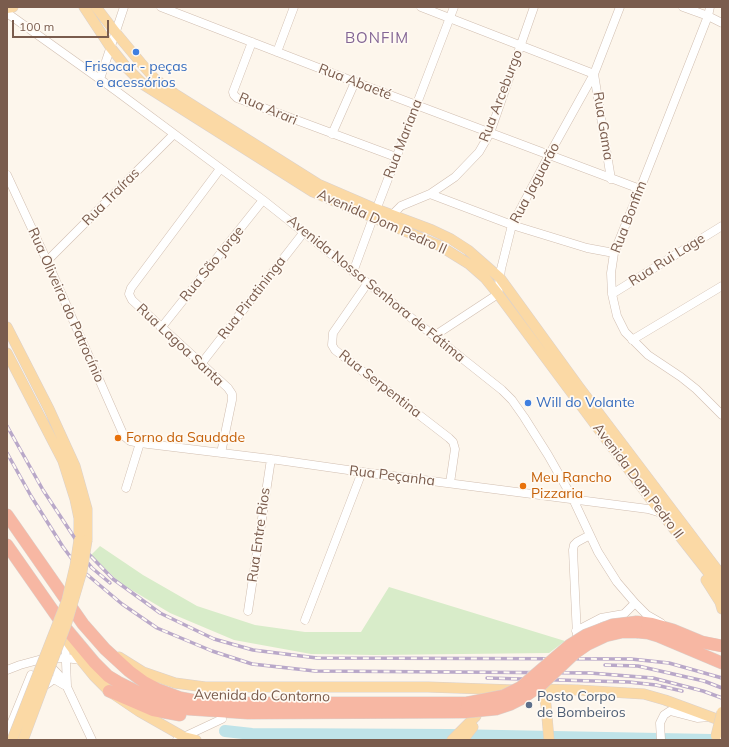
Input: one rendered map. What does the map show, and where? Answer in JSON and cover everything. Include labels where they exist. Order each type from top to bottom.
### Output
[{"type":"highway","name":"Avenida do Contorno","points":[[7,515],[83,624],[105,649],[129,671],[157,689],[181,698],[208,703],[470,722]]},
{"type":"highway","name":"Avenida do Contorno","points":[[7,545],[63,625],[108,676],[142,695],[188,709],[248,713],[470,722],[496,709],[520,700],[541,685],[588,644],[605,636],[652,624],[673,630],[702,642],[722,646]]},
{"type":"highway","name":"Avenida do Contorno","points":[[638,627],[648,633],[722,662]]},
{"type":"highway","points":[[109,691],[153,710],[194,718],[222,719],[248,713]]},
{"type":"main road","points":[[7,8],[13,7]]},
{"type":"main road","name":"Avenida Dom Pedro II","points":[[84,7],[111,48],[127,68],[144,85],[313,192],[374,213],[393,214],[432,230],[451,239],[468,250],[500,278],[717,577]]},
{"type":"main road","name":"Avenida Dom Pedro II","points":[[96,7],[116,33],[155,78],[175,94],[318,184],[440,246],[469,264],[485,278],[682,541],[717,577]]},
{"type":"main road","points":[[7,327],[49,409],[75,466],[86,509],[82,571],[67,622],[23,740]]},
{"type":"main road","points":[[7,353],[63,461],[75,499],[83,540],[67,600],[12,740]]},
{"type":"main road","points":[[682,541],[720,602],[722,609]]},
{"type":"main road","points":[[7,552],[65,639],[94,676],[109,691],[181,738],[196,740]]},
{"type":"main road","points":[[717,577],[722,590]]},
{"type":"main road","name":"Avenida do Contorno","points":[[105,649],[143,672],[174,683],[206,687],[428,687],[507,690],[577,690],[644,694],[655,696],[722,721]]},
{"type":"main road","points":[[428,687],[470,696],[475,701],[476,716],[452,740]]},
{"type":"main road","points":[[540,689],[545,699],[549,740]]},
{"type":"main road","points":[[463,740],[470,722],[507,690]]},
{"type":"main road","points":[[715,738],[722,712]]},
{"type":"main road","points":[[715,738],[722,725]]},
{"type":"street","points":[[100,79],[124,7]]},
{"type":"street","name":"Rua Abaeté","points":[[161,7],[355,82],[640,189]]},
{"type":"street","points":[[277,52],[294,7]]},
{"type":"street","points":[[421,7],[594,74]]},
{"type":"street","name":"Rua Mariana","points":[[353,272],[374,213],[454,7]]},
{"type":"street","name":"Rua Arceburgo","points":[[393,214],[401,206],[430,194],[455,177],[479,152],[490,133],[534,7]]},
{"type":"street","name":"Rua Jaguarão","points":[[498,294],[501,269],[512,225],[594,74],[620,7]]},
{"type":"street","points":[[683,7],[722,23]]},
{"type":"street","name":"Rua Bonfim","points":[[710,7],[708,16],[614,253],[611,273],[612,294],[617,316],[625,332],[648,355],[696,389],[722,415]]},
{"type":"street","name":"Avenida Nossa Senhora de Fátima","points":[[7,13],[100,79],[263,200],[502,390],[512,400],[536,436],[573,500],[598,552],[617,582],[647,615],[673,630]]},
{"type":"street","name":"Rua Arari","points":[[252,42],[233,92],[235,97],[396,157]]},
{"type":"street","name":"Rua Gama","points":[[594,74],[611,179]]},
{"type":"street","points":[[332,134],[355,82]]},
{"type":"street","name":"Rua Traíras","points":[[47,261],[174,134]]},
{"type":"street","name":"Rua Lagoa Santa","points":[[220,169],[129,291],[132,300],[200,364],[228,388],[232,394],[221,453]]},
{"type":"street","name":"Rua Oliveira do Patrocínio","points":[[7,175],[47,261],[124,436]]},
{"type":"street","points":[[430,194],[512,225],[587,248],[614,253]]},
{"type":"street","name":"Rua São Jorge","points":[[161,328],[263,200]]},
{"type":"street","name":"Rua Rui Lage","points":[[612,294],[722,226]]},
{"type":"street","name":"Rua Piratininga","points":[[200,364],[304,232]]},
{"type":"street","name":"Rua Serpentina","points":[[368,284],[333,333],[332,345],[336,350],[453,442],[455,449],[450,483]]},
{"type":"street","points":[[632,340],[722,286]]},
{"type":"street","points":[[434,336],[498,294]]},
{"type":"street","name":"Rua Peçanha","points":[[124,436],[130,440],[140,443],[450,483],[661,513]]},
{"type":"street","points":[[126,488],[140,443]]},
{"type":"street","name":"Rua Entre Rios","points":[[248,611],[271,459]]},
{"type":"street","points":[[305,620],[362,472]]},
{"type":"street","points":[[590,535],[577,542],[574,545],[573,550],[576,634],[601,618],[624,614],[635,603]]},
{"type":"street","points":[[65,639],[66,687]]},
{"type":"street","points":[[7,670],[42,659],[66,658],[81,660]]},
{"type":"street","points":[[42,659],[54,669],[66,687],[92,740]]},
{"type":"street","points":[[20,665],[26,667],[31,675]]},
{"type":"street","points":[[31,675],[42,676],[47,684]]},
{"type":"street","points":[[7,734],[31,675]]},
{"type":"street","points":[[27,740],[47,684],[54,680],[66,687]]},
{"type":"street","points":[[661,740],[660,723],[664,715],[670,711],[697,718],[711,716]]},
{"type":"street","points":[[181,738],[222,719]]},
{"type":"green space","points":[[100,546],[143,575],[197,606],[255,625],[305,632],[361,632],[389,587],[565,641],[549,653],[375,655],[311,654],[234,640],[170,613],[120,583],[91,555]]},
{"type":"waterway","points":[[225,731],[252,734],[449,735],[711,740]]},
{"type":"railway","points":[[7,426],[43,490],[78,543],[113,579],[160,613],[214,639],[253,650],[317,658],[631,659],[669,663],[722,678]]},
{"type":"railway","points":[[7,453],[31,496],[63,547],[78,567],[122,604],[157,628],[212,651],[252,664],[315,671],[590,673],[653,678],[703,691],[722,698]]},
{"type":"railway","points":[[75,548],[92,568],[110,583]]},
{"type":"railway","points":[[605,665],[638,666],[704,681],[722,688]]},
{"type":"railway","points":[[487,678],[629,682],[656,685],[682,691]]},
{"type":"place","name":"Frisocar - peças e acessórios","points":[[136,52]]},
{"type":"place","name":"Will do Volante","points":[[528,403]]},
{"type":"place","name":"Forno da Saudade","points":[[118,438]]},
{"type":"place","name":"Meu Rancho Pizzaria","points":[[523,486]]},
{"type":"place","name":"Posto Corpo de Bombeiros","points":[[529,705]]},
{"type":"district","name":"BONFIM","points":[[377,38]]}]
